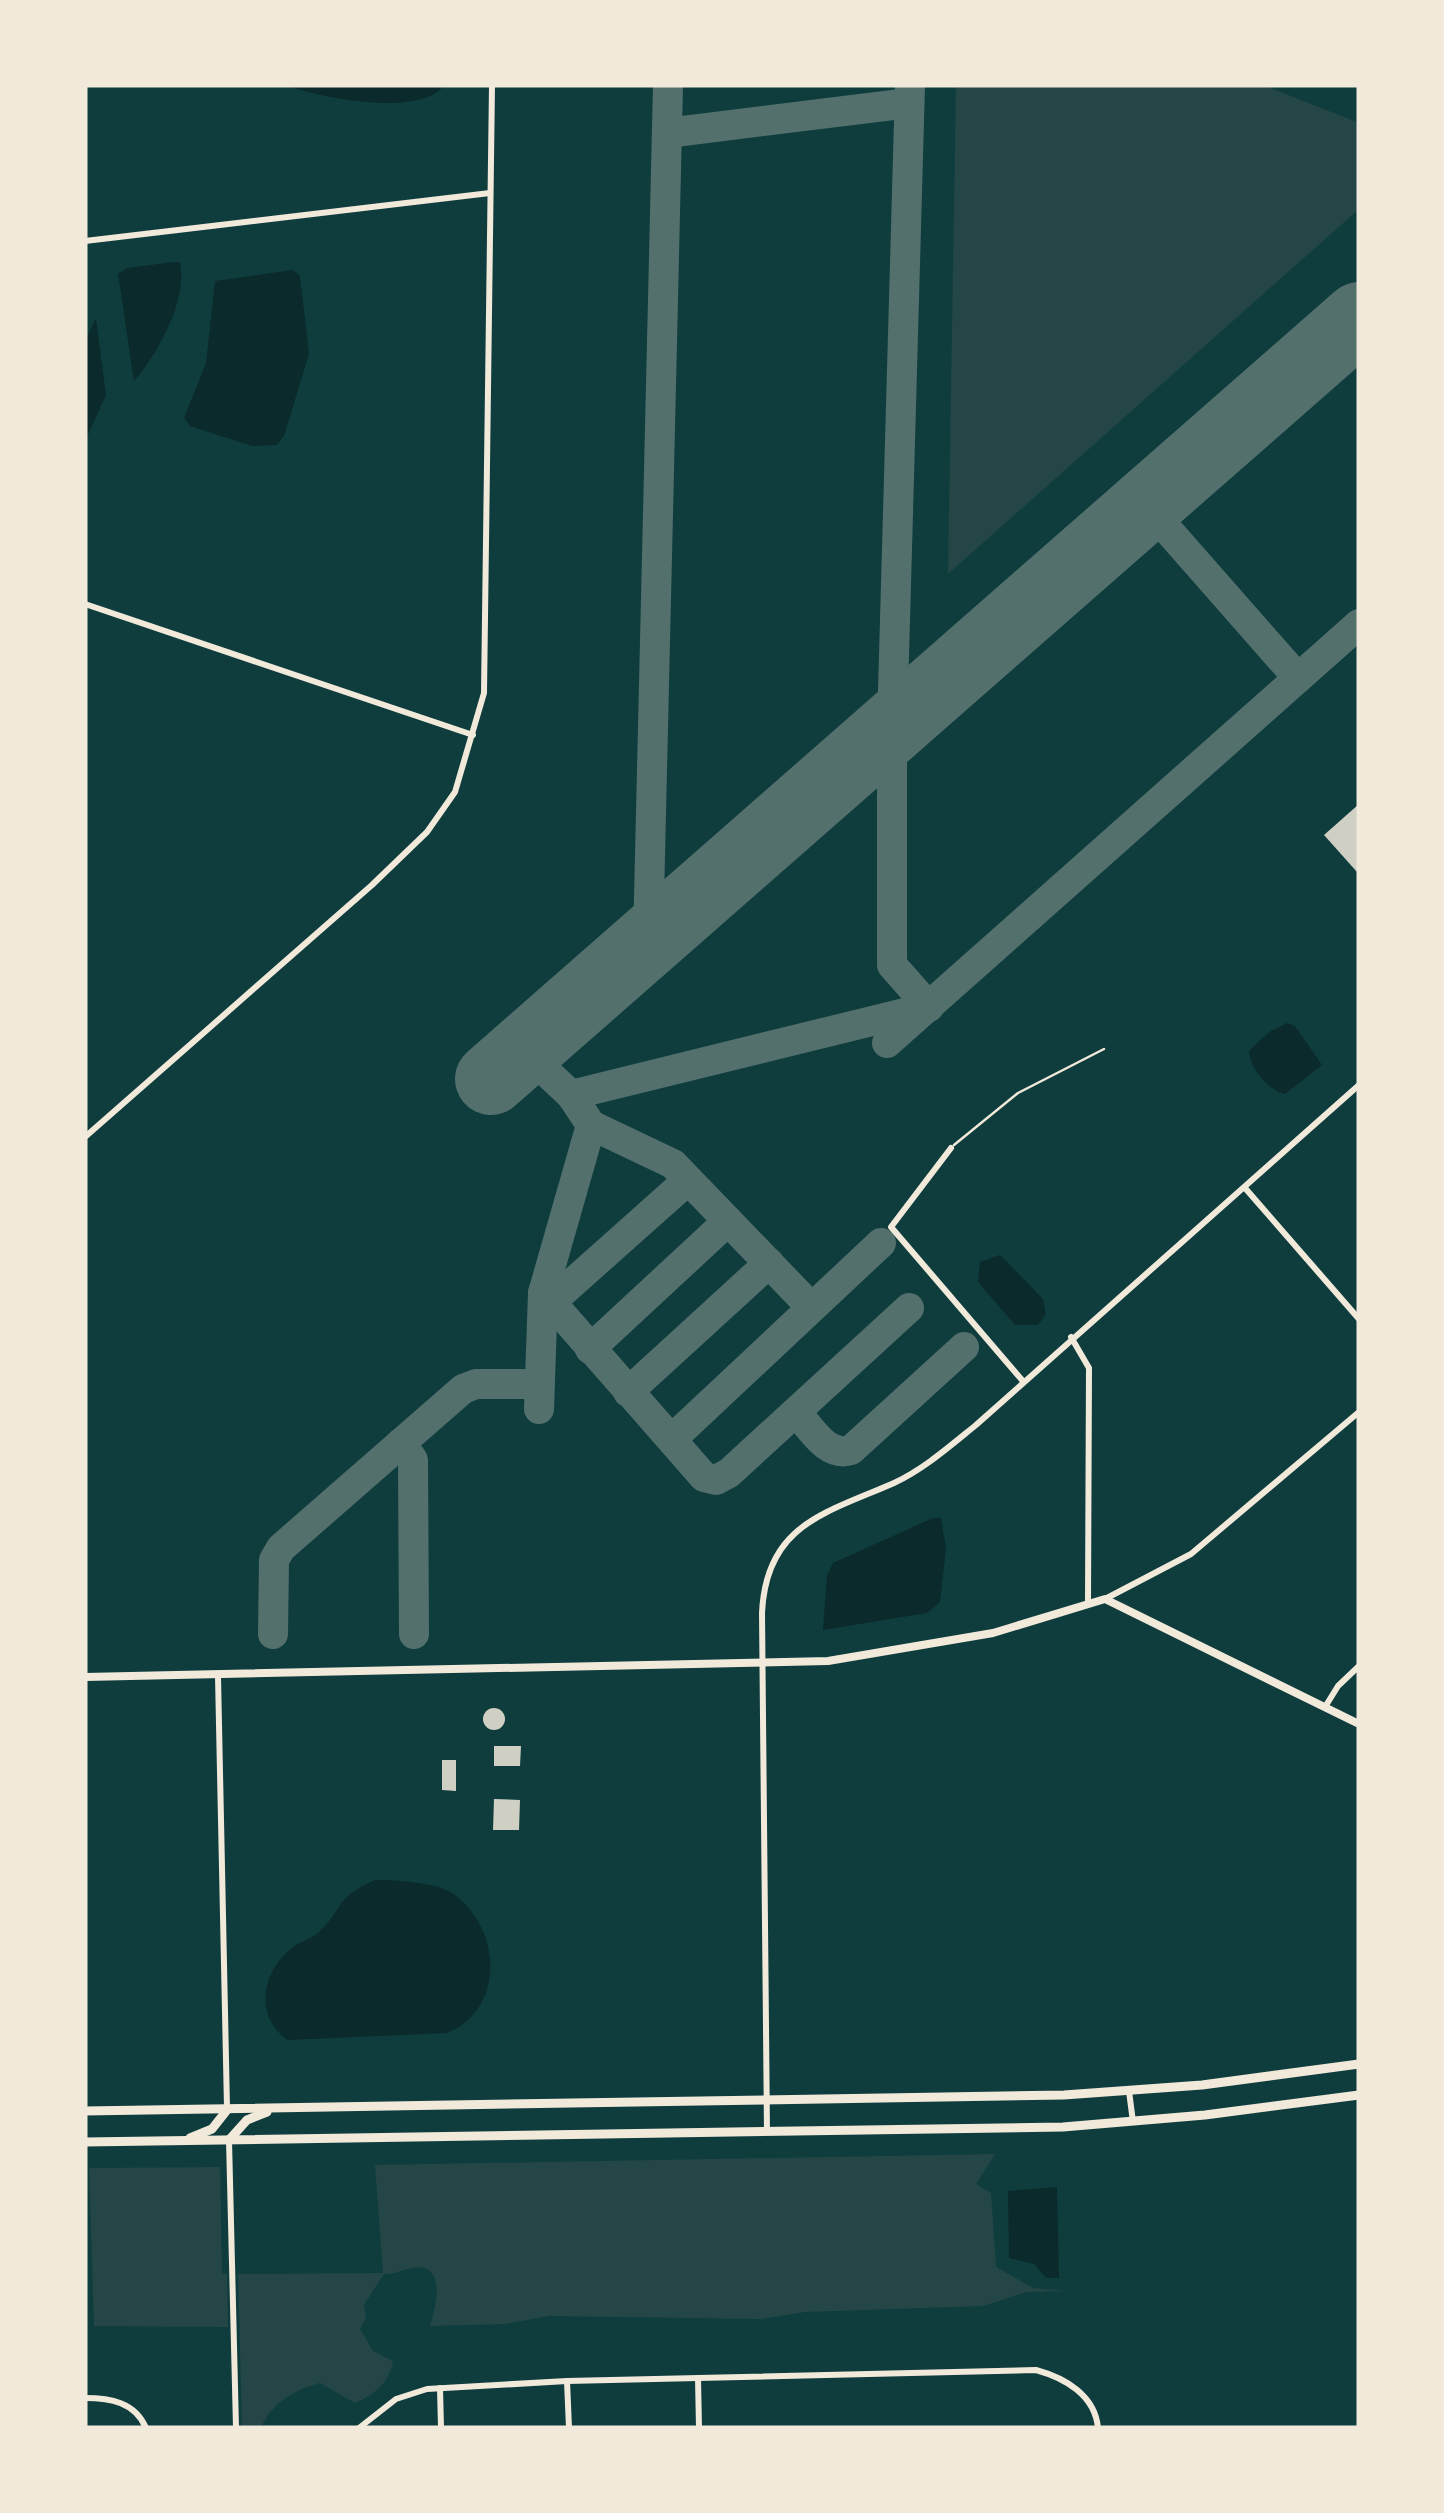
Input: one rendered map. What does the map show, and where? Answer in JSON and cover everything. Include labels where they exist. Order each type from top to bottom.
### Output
[{"type":"main road","points":[[85,2112],[1129,2092],[1359,2064]]},
{"type":"main road","points":[[85,2142],[767,2132],[1133,2122],[1359,2096]]},
{"type":"main road","points":[[229,2140],[247,2120],[274,2109]]},
{"type":"main road","points":[[183,2141],[212,2129],[227,2110]]},
{"type":"street","points":[[85,1137],[427,832],[454,792],[484,693],[492,85]]},
{"type":"street","points":[[85,240],[490,194]]},
{"type":"street","points":[[85,604],[473,736]]},
{"type":"street","points":[[767,2132],[763,1592],[783,1544],[822,1512],[896,1482],[926,1465],[1359,1085]]},
{"type":"street","points":[[951,1148],[891,1227],[1022,1380]]},
{"type":"street","points":[[1245,1188],[1359,1319]]},
{"type":"street","points":[[1071,1337],[1090,1368],[1088,1600]]},
{"type":"street","points":[[85,1677],[764,1665],[828,1661],[957,1640],[1025,1624],[1088,1600],[1104,1599],[1191,1554],[1359,1412]]},
{"type":"street","points":[[1104,1599],[1359,1724]]},
{"type":"street","points":[[1325,1707],[1338,1686],[1359,1666]]},
{"type":"street","points":[[218,1676],[227,2110]]},
{"type":"street","points":[[1129,2092],[1133,2122]]},
{"type":"street","points":[[229,2140],[236,2428]]},
{"type":"street","points":[[359,2428],[396,2398],[440,2388],[567,2381],[1036,2370],[1058,2376],[1080,2391],[1098,2418],[1098,2428]]},
{"type":"street","points":[[698,2378],[699,2428]]},
{"type":"street","points":[[567,2381],[568,2428]]},
{"type":"street","points":[[440,2388],[441,2428]]},
{"type":"street","points":[[85,2398],[118,2401],[133,2409],[146,2428]]},
{"type":"lane","points":[[951,1148],[1018,1093],[1104,1050]]},
{"type":"shaded area","points":[[286,85],[444,85],[415,101],[393,103],[344,99]]},
{"type":"shaded area","points":[[956,85],[1263,85],[1359,123],[1359,209],[948,574]]},
{"type":"shaded area","points":[[180,262],[180,293],[169,325],[134,381],[118,274],[127,268]]},
{"type":"shaded area","points":[[293,270],[300,276],[309,354],[284,436],[277,445],[252,446],[190,426],[184,418],[206,363],[215,281]]},
{"type":"shaded area","points":[[96,318],[106,395],[85,441],[85,341]]},
{"type":"shaded area","points":[[1287,1023],[1295,1026],[1322,1065],[1285,1094],[1261,1078],[1249,1051],[1269,1032]]},
{"type":"shaded area","points":[[1000,1255],[1043,1299],[1046,1314],[1038,1325],[1015,1325],[978,1282],[980,1262]]},
{"type":"shaded area","points":[[933,1518],[941,1518],[946,1549],[940,1602],[927,1613],[823,1630],[827,1575],[833,1563]]},
{"type":"shaded area","points":[[375,1880],[436,1886],[468,1907],[488,1945],[488,1986],[480,2005],[466,2021],[447,2033],[288,2040],[277,2031],[266,2008],[268,1982],[274,1969],[292,1948],[319,1932],[346,1898]]},
{"type":"shaded area","points":[[995,2154],[976,2184],[991,2193],[996,2267],[1033,2288],[1067,2291],[1027,2292],[983,2306],[805,2312],[760,2319],[549,2316],[505,2324],[430,2326],[436,2296],[434,2277],[420,2267],[407,2269],[384,2274],[364,2305],[366,2317],[360,2329],[373,2351],[393,2361],[380,2387],[355,2403],[320,2383],[285,2398],[261,2428],[242,2428],[238,2274],[383,2273],[375,2165]]},
{"type":"shaded area","points":[[220,2167],[222,2274],[227,2274],[228,2327],[94,2326],[89,2168]]},
{"type":"shaded area","points":[[1057,2187],[1059,2278],[1046,2278],[1034,2264],[1009,2258],[1008,2191]]},
{"type":"building","points":[[1359,804],[1359,871],[1357,872],[1324,835]]},
{"type":"building","points":[[494,1708],[505,1719],[494,1730],[483,1719]]},
{"type":"building","points":[[494,1746],[521,1746],[520,1766],[494,1766]]},
{"type":"building","points":[[442,1760],[456,1760],[456,1791],[442,1790]]},
{"type":"building","points":[[494,1799],[520,1800],[519,1830],[493,1830]]},
{"type":"taxiway","points":[[648,941],[668,85]]},
{"type":"taxiway","points":[[524,1051],[571,1095],[929,1007],[892,965],[892,727],[910,85]]},
{"type":"taxiway","points":[[667,133],[909,103]]},
{"type":"taxiway","points":[[1146,505],[1298,678]]},
{"type":"taxiway","points":[[887,1043],[1359,624]]},
{"type":"taxiway","points":[[539,1409],[543,1293],[591,1125],[571,1095]]},
{"type":"taxiway","points":[[591,1125],[673,1164],[811,1307]]},
{"type":"taxiway","points":[[550,1303],[688,1180]]},
{"type":"taxiway","points":[[590,1349],[728,1221]]},
{"type":"taxiway","points":[[672,1439],[881,1243]]},
{"type":"taxiway","points":[[628,1392],[769,1263]]},
{"type":"taxiway","points":[[543,1293],[704,1477],[716,1480],[729,1473],[909,1308]]},
{"type":"taxiway","points":[[796,1412],[827,1446],[851,1450],[964,1347]]},
{"type":"taxiway","points":[[273,1634],[274,1560],[281,1548],[463,1389],[476,1384],[538,1384]]},
{"type":"taxiway","points":[[401,1443],[413,1460],[414,1634]]},
{"type":"runway","points":[[491,1079],[1359,318]]}]
